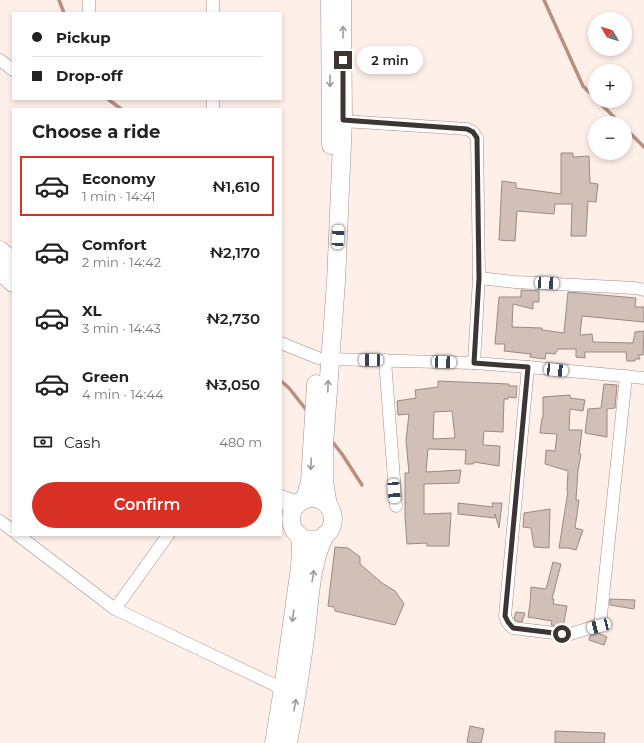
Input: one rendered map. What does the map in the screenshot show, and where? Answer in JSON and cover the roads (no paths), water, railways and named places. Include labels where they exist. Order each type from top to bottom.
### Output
[{"type":"main road","points":[[274,743],[300,567],[301,548],[291,526],[294,501],[310,482],[324,359],[331,182],[330,0]]},
{"type":"main road","points":[[324,359],[336,282],[343,120],[342,0]]},
{"type":"main road","points":[[0,250],[12,261]]},
{"type":"main road","points":[[0,271],[12,282]]},
{"type":"main road","points":[[291,526],[312,540],[318,539],[325,535],[329,531],[332,524],[333,518],[328,506],[324,481],[324,444],[318,421]]},
{"type":"main road","points":[[294,501],[315,498],[325,502],[328,506]]},
{"type":"main road","points":[[288,743],[296,700],[313,572],[320,546],[325,535]]},
{"type":"street","points":[[89,0],[89,12]]},
{"type":"street","points":[[213,0],[213,12]]},
{"type":"street","points":[[0,60],[12,69]]},
{"type":"street","points":[[343,120],[467,129],[473,132],[477,138],[479,278],[474,363]]},
{"type":"street","points":[[479,278],[515,282],[635,288],[644,290]]},
{"type":"street","points":[[282,343],[324,359],[474,363],[644,378]]},
{"type":"street","points":[[385,360],[396,506]]},
{"type":"street","points":[[528,367],[505,616],[513,628],[567,635],[600,626],[626,376]]},
{"type":"street","points":[[0,521],[12,530]]},
{"type":"street","points":[[19,536],[115,609],[283,689]]},
{"type":"street","points":[[115,609],[167,536]]},
{"type":"waterway","points":[[59,0],[64,12]]},
{"type":"waterway","points":[[544,0],[583,86],[588,91]]},
{"type":"waterway","points":[[109,100],[120,108]]},
{"type":"waterway","points":[[605,108],[613,116]]},
{"type":"waterway","points":[[632,135],[644,147]]},
{"type":"waterway","points":[[282,382],[289,388],[308,412]]},
{"type":"waterway","points":[[331,440],[362,485]]}]
